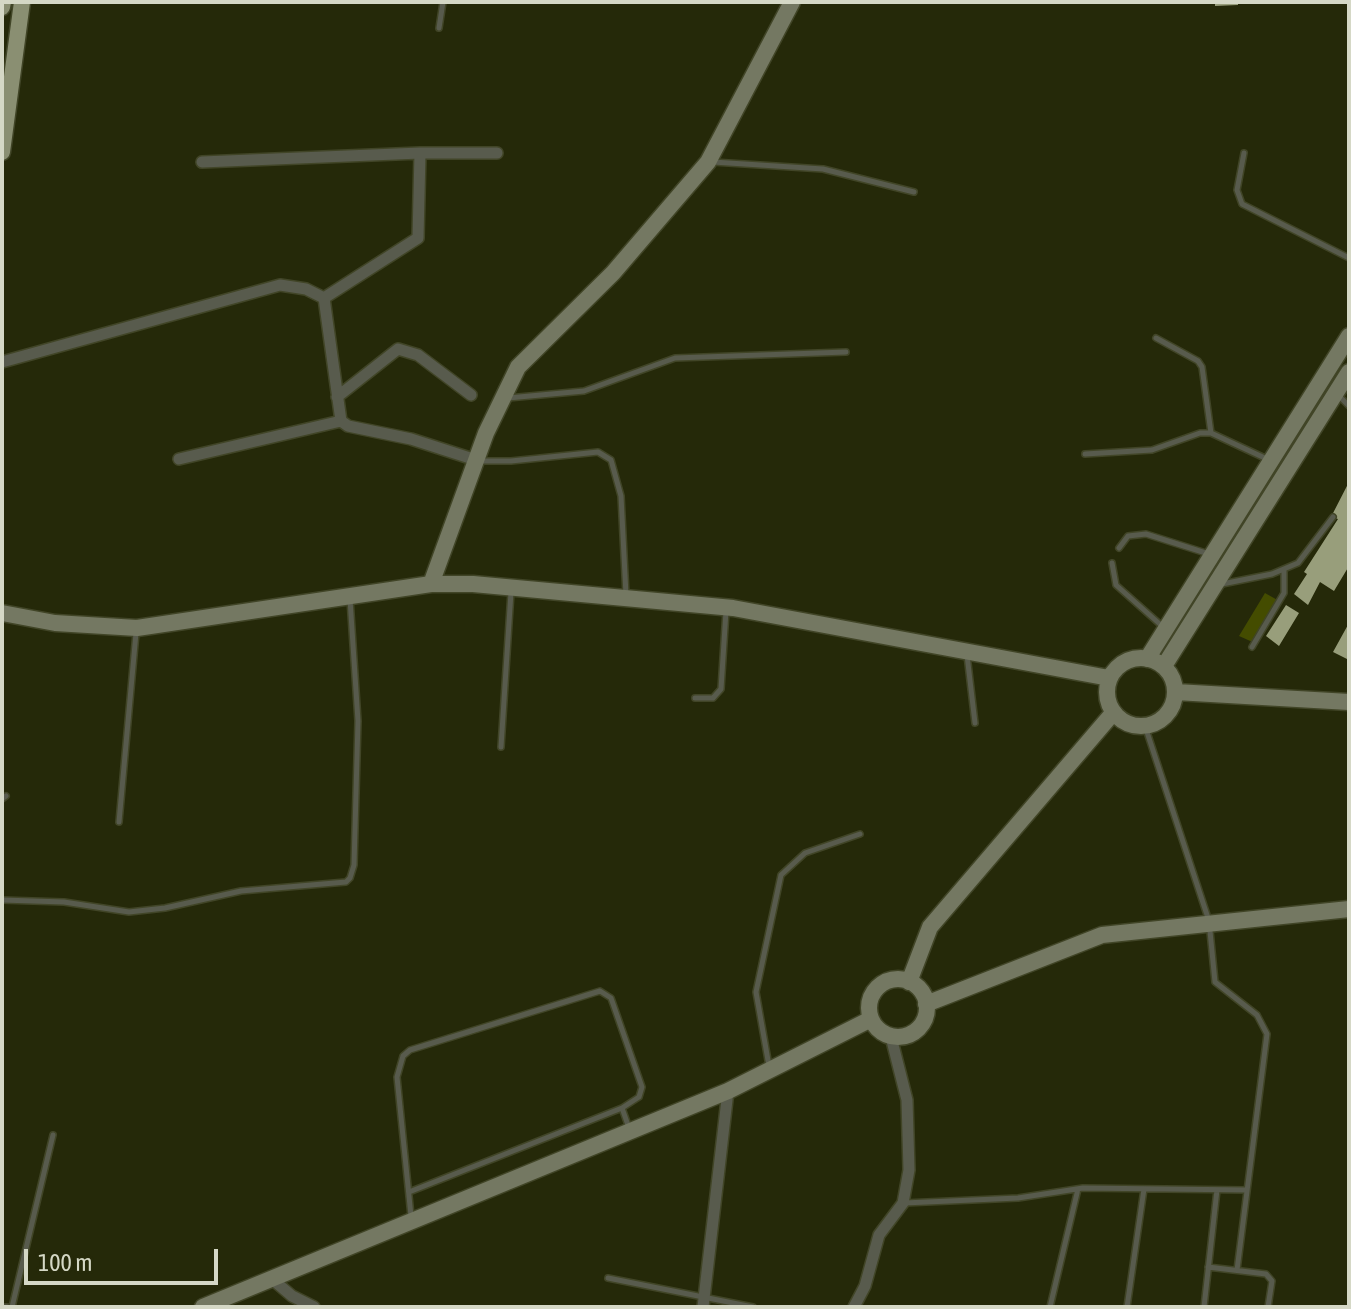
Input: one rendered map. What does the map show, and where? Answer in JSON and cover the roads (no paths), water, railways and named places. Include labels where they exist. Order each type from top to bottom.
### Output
[{"type":"main road","points":[[2,152],[14,42],[22,2]]},
{"type":"street","points":[[431,584],[476,460],[518,367],[613,273],[708,162],[792,2]]},
{"type":"street","points":[[324,298],[418,238],[420,153]]},
{"type":"street","points":[[202,162],[497,153]]},
{"type":"street","points":[[2,362],[280,285],[306,289],[324,298]]},
{"type":"street","points":[[324,298],[341,421],[348,426],[411,439],[476,460]]},
{"type":"street","points":[[1147,659],[1349,336]]},
{"type":"street","points":[[337,397],[398,349],[418,355],[471,395]]},
{"type":"street","points":[[1164,666],[1349,372]]},
{"type":"street","points":[[179,459],[341,421]]},
{"type":"street","points":[[2,613],[55,623],[137,628],[431,584],[511,587],[726,606],[1109,678]]},
{"type":"street","points":[[1147,659],[1164,666],[1176,692],[1166,716],[1145,726],[1122,721],[1113,713],[1106,692],[1109,678],[1121,664],[1147,659]]},
{"type":"street","points":[[1176,692],[1349,702]]},
{"type":"street","points":[[909,982],[930,927],[1113,713]]},
{"type":"street","points":[[926,1004],[1102,935],[1209,921],[1349,909]]},
{"type":"street","points":[[889,981],[909,982],[917,987],[926,1004],[926,1014],[917,1030],[891,1037],[876,1027],[871,1019],[870,1001],[880,986],[889,981]]},
{"type":"street","points":[[203,1307],[728,1091],[871,1019]]},
{"type":"street","points":[[854,1307],[865,1286],[879,1235],[903,1203],[909,1170],[907,1100],[891,1037]]},
{"type":"street","points":[[704,1301],[728,1091]]},
{"type":"street","points":[[272,1279],[292,1302],[314,1307]]},
{"type":"lane","points":[[439,28],[443,2]]},
{"type":"lane","points":[[1244,153],[1237,190],[1242,204],[1349,258]]},
{"type":"lane","points":[[708,162],[823,169],[914,192]]},
{"type":"lane","points":[[1156,338],[1198,361],[1202,367],[1211,433]]},
{"type":"lane","points":[[503,398],[584,391],[675,358],[846,352]]},
{"type":"lane","points":[[1336,393],[1349,406]]},
{"type":"lane","points":[[1085,454],[1165,448],[1189,436],[1211,433],[1271,461]]},
{"type":"lane","points":[[476,460],[511,461],[598,452],[611,460],[621,496],[626,597]]},
{"type":"lane","points":[[1200,575],[1216,585],[1284,570],[1298,563],[1309,552],[1333,517]]},
{"type":"lane","points":[[1119,548],[1128,536],[1146,534],[1213,555]]},
{"type":"lane","points":[[1112,563],[1116,585],[1166,629]]},
{"type":"lane","points":[[1252,647],[1284,593],[1284,570]]},
{"type":"lane","points":[[501,747],[511,587]]},
{"type":"lane","points":[[2,900],[64,902],[129,912],[165,908],[241,891],[346,882],[354,865],[358,721],[350,598]]},
{"type":"lane","points":[[695,698],[713,698],[721,689],[726,606]]},
{"type":"lane","points":[[119,822],[137,628]]},
{"type":"lane","points":[[966,650],[975,723]]},
{"type":"lane","points":[[1145,726],[1209,921],[1215,982],[1257,1015],[1267,1034],[1237,1270]]},
{"type":"lane","points":[[769,1070],[756,992],[781,875],[805,853],[860,834]]},
{"type":"lane","points":[[409,1192],[622,1108],[639,1097],[642,1087],[611,998],[600,991],[410,1050],[403,1056],[397,1077],[412,1221]]},
{"type":"lane","points":[[622,1108],[630,1132]]},
{"type":"lane","points":[[7,1307],[53,1135]]},
{"type":"lane","points":[[903,1203],[1007,1199],[1078,1189],[1247,1190]]},
{"type":"lane","points":[[1050,1307],[1078,1189]]},
{"type":"lane","points":[[1127,1307],[1144,1189]]},
{"type":"lane","points":[[1204,1307],[1217,1190]]},
{"type":"lane","points":[[1208,1267],[1270,1277],[1268,1307]]},
{"type":"lane","points":[[608,1278],[704,1301],[753,1307]]}]
